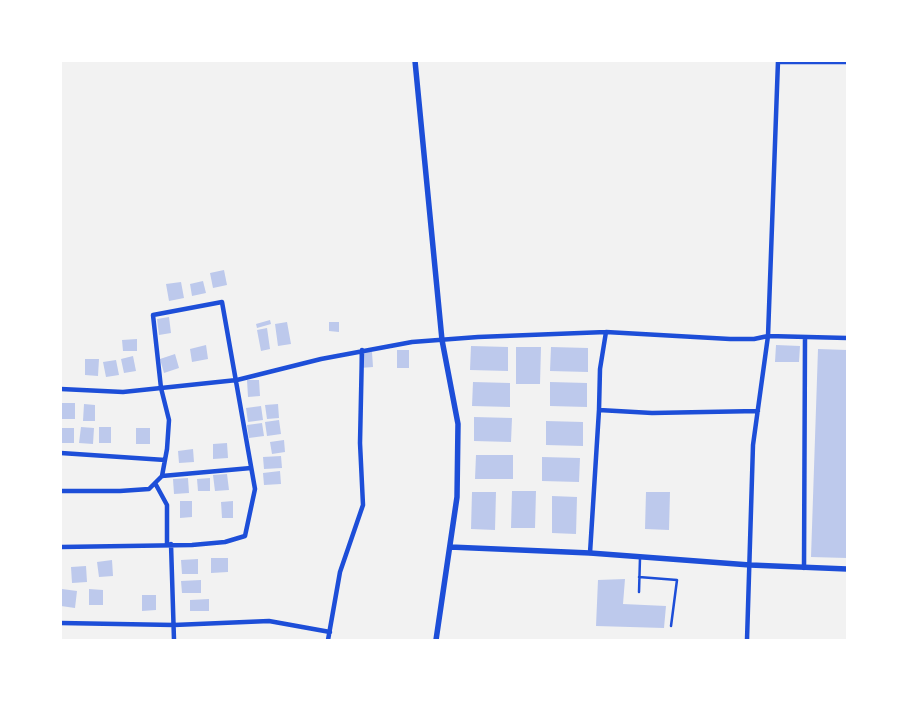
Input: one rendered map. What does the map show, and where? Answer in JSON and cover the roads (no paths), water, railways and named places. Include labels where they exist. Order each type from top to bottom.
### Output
[{"type":"street","points":[[415,61],[442,340],[458,424],[457,497],[436,640]]},
{"type":"street","points":[[747,640],[753,445],[768,336],[778,62],[847,62]]},
{"type":"street","points":[[61,490],[120,491],[149,489],[162,476],[169,420],[161,388],[153,315],[222,302],[237,380],[254,489],[245,536],[225,542],[61,547]]},
{"type":"street","points":[[590,553],[600,410],[600,369],[606,332]]},
{"type":"street","points":[[61,389],[123,392],[237,380],[362,350],[412,342],[442,340],[606,332],[730,339],[754,339],[768,336],[847,338]]},
{"type":"street","points":[[804,568],[805,337]]},
{"type":"street","points":[[328,640],[340,572],[363,505],[360,443],[362,350]]},
{"type":"street","points":[[600,410],[652,413],[758,411]]},
{"type":"street","points":[[61,453],[165,460]]},
{"type":"street","points":[[162,476],[251,468]]},
{"type":"street","points":[[155,483],[167,505],[174,640]]},
{"type":"street","points":[[450,548],[590,553],[750,566],[847,569]]},
{"type":"street","points":[[61,623],[174,625],[269,621],[330,632]]},
{"type":"lane","points":[[639,592],[640,557]]},
{"type":"lane","points":[[639,577],[677,580],[671,626]]}]
